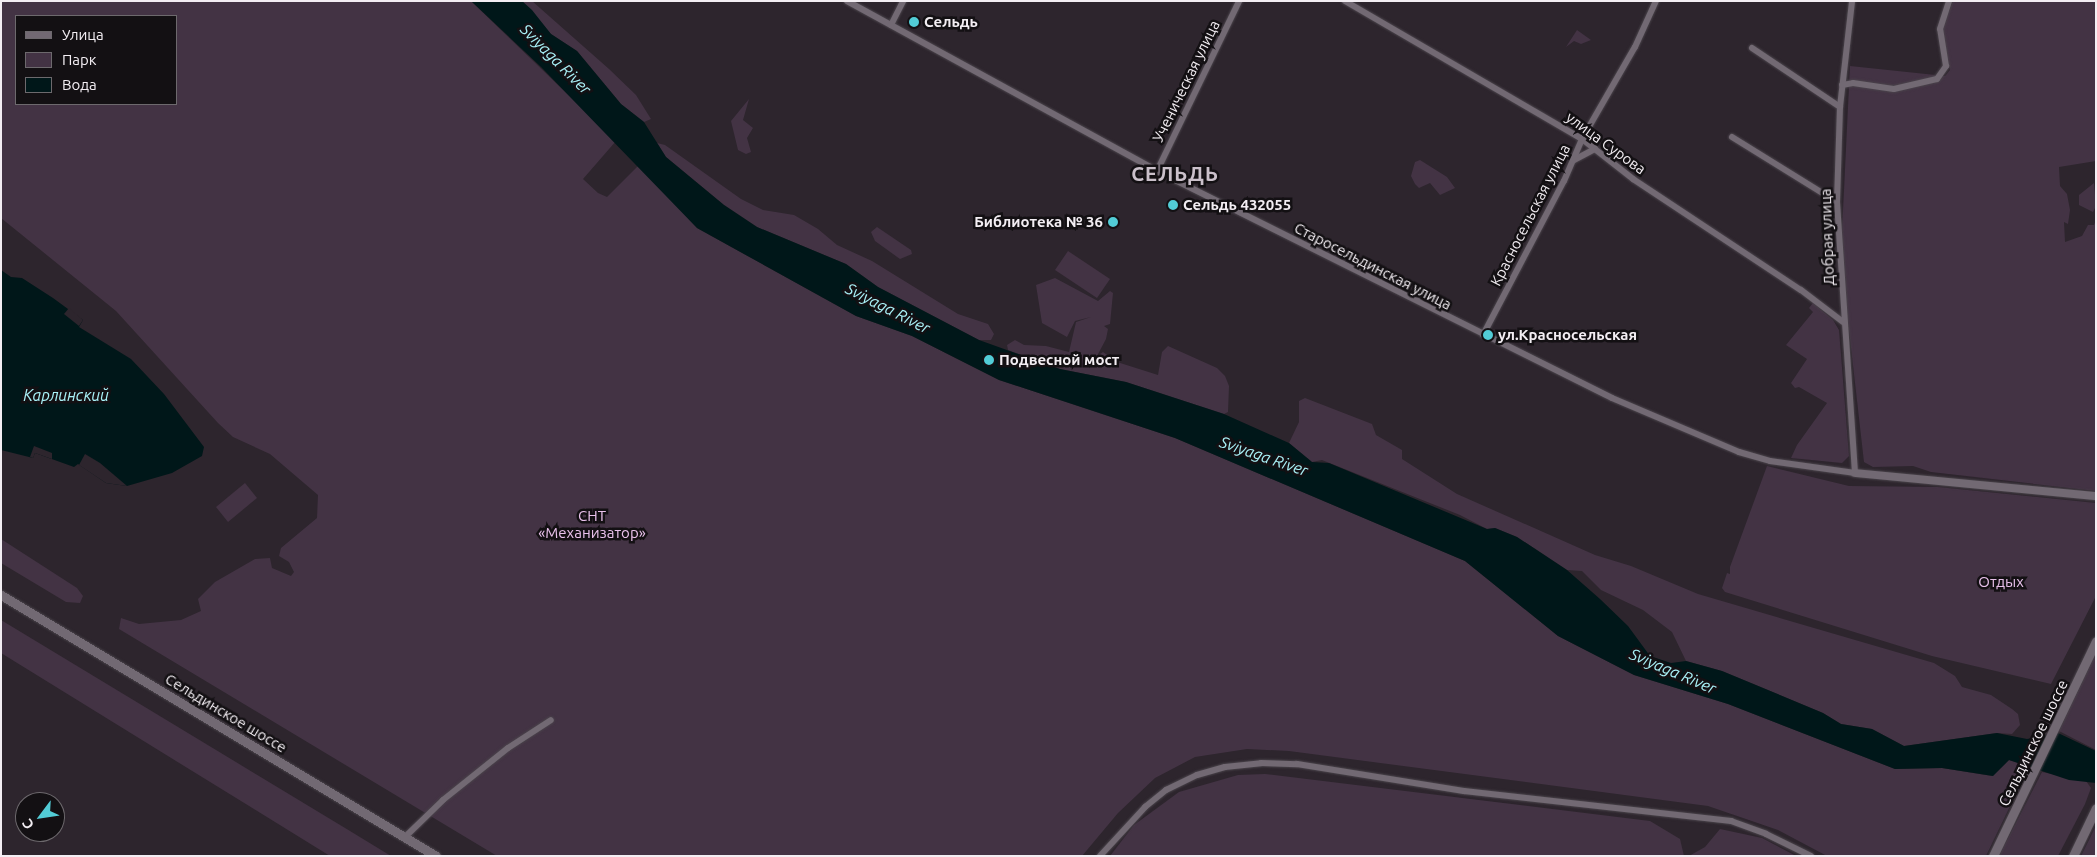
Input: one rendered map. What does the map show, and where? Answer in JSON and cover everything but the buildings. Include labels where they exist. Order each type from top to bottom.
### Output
[{"type":"main road","name":"Сельдинское шоссе","points":[[1,594],[436,856]]},
{"type":"main road","name":"Сельдинское шоссе","points":[[1993,856],[2096,641]]},
{"type":"main road","points":[[2073,856],[2096,808]]},
{"type":"street","name":"Старосельдинская улица","points":[[847,1],[1157,171],[1483,335],[1675,427],[1739,452],[1779,462],[1855,473]]},
{"type":"street","points":[[891,25],[903,1]]},
{"type":"street","name":"Ученическая улица","points":[[1157,171],[1239,1]]},
{"type":"street","name":"улица Сурова","points":[[1345,1],[1582,139],[1633,179],[1801,290],[1843,322]]},
{"type":"street","name":"Красносельская улица","points":[[1483,335],[1573,161],[1582,139],[1635,47],[1656,1]]},
{"type":"street","name":"Добрая улица","points":[[1852,1],[1840,107],[1837,202],[1843,322],[1855,473]]},
{"type":"street","points":[[1842,85],[1853,83],[1894,88],[1937,78],[1943,73],[1947,58],[1941,20],[1949,1]]},
{"type":"street","points":[[1752,48],[1840,107]]},
{"type":"street","points":[[1732,137],[1837,202]]},
{"type":"street","points":[[1573,161],[1595,149]]},
{"type":"street","points":[[1855,473],[2096,496]]},
{"type":"street","points":[[405,837],[437,806],[508,748],[551,720]]},
{"type":"street","points":[[1100,856],[1145,807],[1166,790],[1206,772],[1261,763],[1297,764],[1464,791],[1731,821],[1766,834],[1812,856]]},
{"type":"green space","name":"СНТ «Механизатор»","points":[[1,1],[471,1],[616,141],[583,179],[598,193],[607,197],[639,165],[697,228],[856,316],[912,336],[999,380],[1175,438],[1465,561],[1558,636],[1634,675],[1728,704],[1895,769],[1942,768],[1992,776],[2009,760],[2029,767],[1986,856],[1827,856],[1778,830],[1708,806],[1289,751],[1247,749],[1195,757],[1155,778],[1118,813],[1082,856],[497,856],[119,629],[121,618],[139,624],[181,620],[201,611],[198,599],[215,582],[255,559],[270,558],[272,568],[291,576],[294,572],[289,562],[279,556],[281,548],[317,518],[318,495],[270,454],[233,437],[116,311],[1,218]]},
{"type":"green space","points":[[522,1],[532,1],[609,69],[636,95],[651,119],[644,122],[621,104],[577,51],[551,34]]},
{"type":"green space","points":[[1953,1],[2096,1],[2096,161],[2059,167],[2060,186],[2067,194],[2070,210],[2068,224],[2064,222],[2065,242],[2082,236],[2088,225],[2094,225],[2096,220],[2096,491],[1931,472],[1913,466],[1873,467],[1864,462],[1848,321],[1842,231],[1850,66],[1945,76],[1950,70],[1942,29]]},
{"type":"green space","points":[[1577,30],[1591,40],[1581,44],[1574,41],[1566,47]]},
{"type":"green space","points":[[749,99],[743,120],[753,128],[747,138],[751,152],[746,154],[738,150],[731,121]]},
{"type":"green space","points":[[657,143],[665,145],[741,199],[763,210],[794,215],[818,229],[837,245],[872,261],[958,314],[988,324],[994,334],[991,340],[979,340],[878,287],[846,264],[757,227],[724,205],[666,157]]},
{"type":"green space","points":[[1420,160],[1447,177],[1455,188],[1440,195],[1430,183],[1419,188],[1411,176],[1415,162]]},
{"type":"green space","points":[[2094,183],[2096,206],[2093,212],[2079,205],[2079,195]]},
{"type":"green space","points":[[877,227],[911,250],[912,254],[900,259],[875,241],[871,232]]},
{"type":"green space","points":[[1068,251],[1110,279],[1097,298],[1055,270]]},
{"type":"green space","points":[[1055,278],[1098,301],[1110,291],[1113,293],[1110,324],[1104,326],[1108,329],[1106,339],[1097,356],[1103,352],[1117,362],[1158,375],[1162,352],[1168,346],[1217,368],[1225,376],[1229,386],[1228,412],[1224,414],[1126,382],[1060,369],[1008,350],[1007,345],[1015,340],[1024,345],[1046,346],[1069,352],[1076,322],[1091,317],[1075,321],[1067,337],[1042,323],[1036,285]]},
{"type":"green space","points":[[1813,303],[1833,320],[1839,330],[1849,456],[1842,463],[1791,458],[1797,445],[1827,403],[1799,387],[1795,388],[1791,383],[1807,359],[1786,345],[1813,312],[1809,308]]},
{"type":"green space","points":[[1305,398],[1372,424],[1376,435],[1402,450],[1402,459],[1457,494],[1595,555],[1631,566],[1698,594],[1934,663],[1955,676],[1962,687],[1991,695],[2012,709],[2018,714],[2020,725],[2012,734],[1997,733],[1904,746],[1872,729],[1841,724],[1823,713],[1722,671],[1686,661],[1672,632],[1643,610],[1601,590],[1582,571],[1567,570],[1517,537],[1495,528],[1487,529],[1460,515],[1322,460],[1312,462],[1289,443],[1299,422],[1299,401]]},
{"type":"green space","name":"Отдых","points":[[1767,466],[1849,486],[1938,487],[2096,503],[2096,596],[2051,684],[1932,656],[1725,592],[1722,588],[1727,573],[1730,574],[1730,567]]},
{"type":"green space","points":[[245,483],[257,498],[228,522],[216,507]]},
{"type":"green space","points":[[1,539],[77,588],[83,596],[80,603],[66,602],[1,563]]},
{"type":"green space","points":[[1,620],[391,856],[330,856],[1,653]]},
{"type":"green space","points":[[2096,653],[2096,750],[2059,731]]},
{"type":"green space","points":[[2042,772],[2086,781],[2091,788],[2085,804],[2058,856],[1999,856]]},
{"type":"green space","points":[[1265,774],[1650,821],[1680,839],[1684,856],[1110,856],[1134,825],[1179,792],[1238,775]]},
{"type":"green space","points":[[2096,825],[2096,856],[2081,856],[2089,840]]},
{"type":"green space","points":[[1720,829],[1762,838],[1796,856],[1689,856],[1705,847]]},
{"type":"water","name":"Sviyaga River","points":[[471,1],[522,1],[532,10],[551,34],[577,51],[621,104],[644,122],[666,157],[724,205],[757,227],[846,264],[878,287],[979,340],[1060,369],[1126,382],[1224,414],[1289,443],[1312,462],[1329,463],[1487,529],[1495,528],[1517,537],[1567,570],[1600,599],[1628,626],[1650,656],[1671,663],[1686,661],[1722,671],[1823,713],[1841,724],[1872,729],[1904,746],[1997,733],[2027,739],[2058,733],[2096,751],[2096,783],[2069,780],[2009,760],[1993,776],[1942,768],[1895,769],[1728,704],[1634,675],[1558,636],[1465,561],[1175,438],[999,380],[912,336],[856,316],[697,228],[541,67]]},
{"type":"water","name":"Карлинский","points":[[1,270],[11,277],[22,278],[53,298],[83,320],[79,327],[131,359],[164,394],[204,447],[202,456],[172,473],[127,486],[106,483],[78,464],[74,467],[35,453],[33,458],[1,450]]},
{"type":"pier","points":[[69,308],[83,320],[79,326],[64,314]]},
{"type":"pier","points":[[34,446],[52,453],[52,459],[35,453],[33,458],[30,457]]},
{"type":"pier","points":[[85,454],[100,463],[127,486],[106,483],[79,465]]},
{"type":"place","name":"Сельдь","points":[[914,22]]},
{"type":"place","name":"Сельдь 432055","points":[[1173,205]]},
{"type":"place","name":"Библиотека № 36","points":[[1113,222]]},
{"type":"place","name":"ул.Красносельская","points":[[1488,335]]},
{"type":"place","name":"Подвесной мост","points":[[989,360]]},
{"type":"district","name":"СЕЛЬДЬ","points":[[1175,173]]}]
